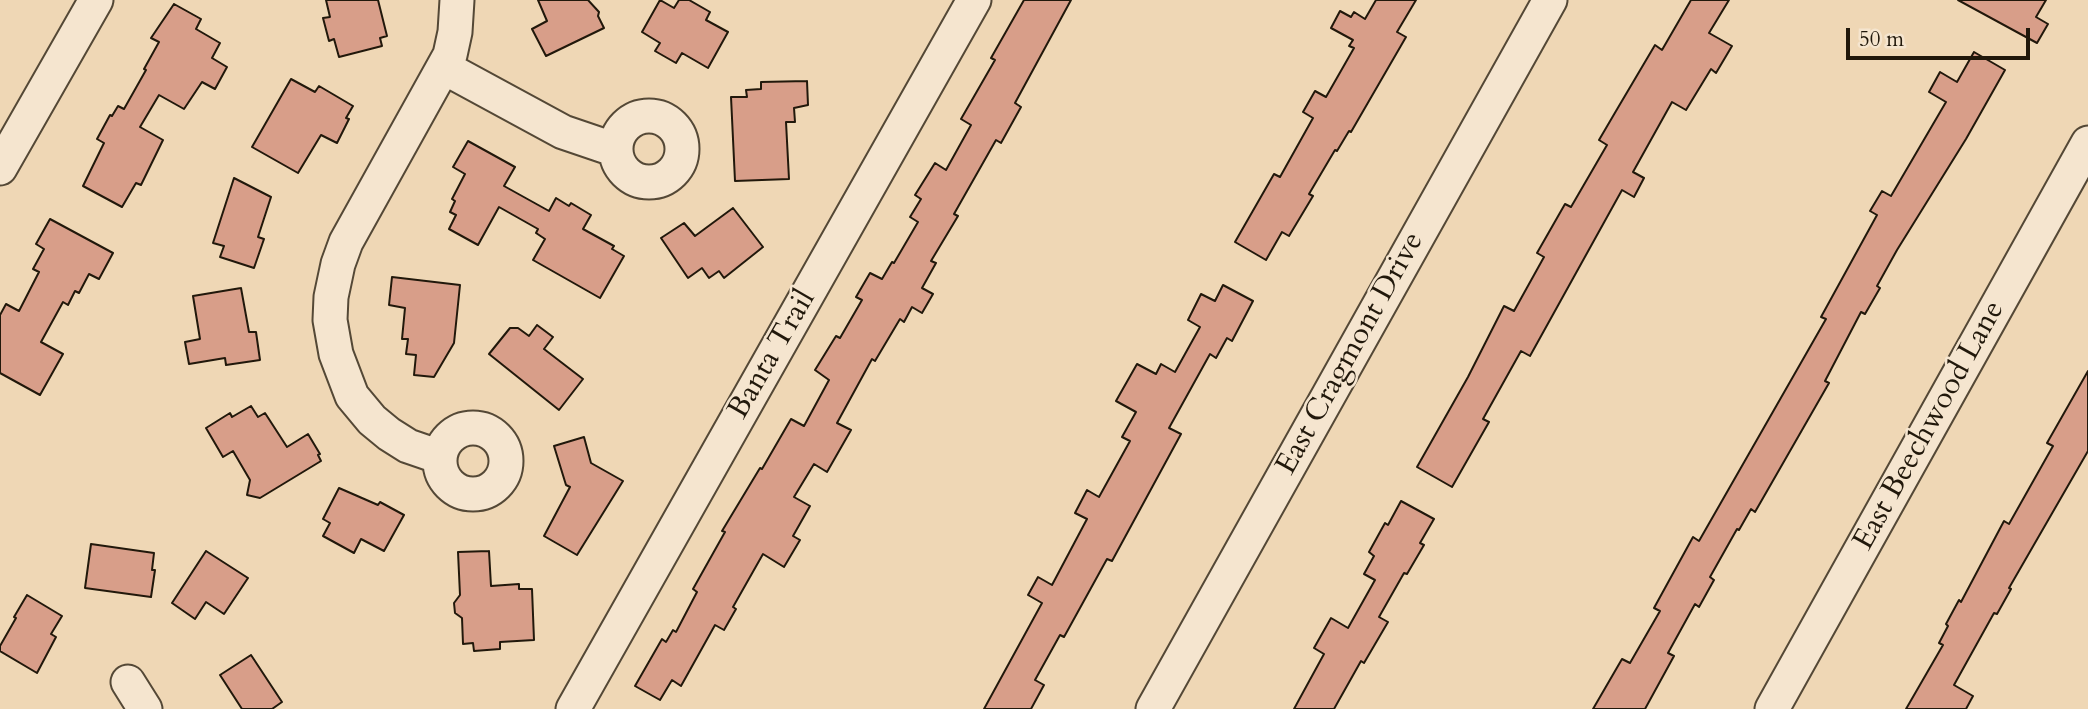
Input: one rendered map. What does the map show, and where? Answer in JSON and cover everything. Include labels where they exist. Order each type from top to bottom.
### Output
[{"type":"street","points":[[0,168],[96,0]]},
{"type":"street","points":[[440,457],[418,450],[394,437],[360,407],[338,365],[330,320],[331,297],[346,242],[445,68],[455,32],[457,0]]},
{"type":"street","name":"Banta Trail","points":[[573,709],[974,0]]},
{"type":"street","name":"East Cragmont Drive","points":[[1153,709],[1550,0]]},
{"type":"street","points":[[445,68],[563,132],[616,150]]},
{"type":"street","name":"East Beechwood Lane","points":[[1772,709],[2088,143]]},
{"type":"building","points":[[326,0],[378,0],[387,36],[380,38],[382,46],[339,57],[334,39],[329,41],[323,18],[330,17]]},
{"type":"building","points":[[538,0],[588,0],[599,12],[598,16],[604,28],[546,56],[532,29],[547,21]]},
{"type":"building","points":[[660,0],[674,8],[679,0],[689,0],[710,12],[706,20],[728,32],[708,68],[682,53],[676,63],[655,51],[660,43],[642,32]]},
{"type":"building","points":[[1024,0],[1071,0],[1015,103],[1021,107],[1001,143],[996,140],[954,214],[958,216],[931,261],[936,263],[922,288],[933,294],[922,313],[912,307],[904,322],[900,319],[875,361],[872,359],[837,423],[851,430],[827,472],[814,464],[794,497],[810,506],[793,536],[800,540],[784,567],[763,554],[733,607],[736,609],[724,630],[715,625],[681,686],[672,680],[660,700],[635,686],[662,639],[666,642],[673,630],[676,632],[697,592],[693,589],[725,532],[722,531],[791,419],[804,426],[829,380],[815,370],[836,336],[840,338],[862,300],[856,297],[870,273],[882,279],[918,222],[910,217],[921,199],[915,195],[935,163],[946,170],[971,125],[961,119],[995,60],[991,58]]},
{"type":"building","points":[[1376,0],[1416,0],[1397,32],[1406,37],[1351,132],[1349,131],[1337,151],[1335,150],[1309,194],[1313,196],[1289,236],[1282,232],[1266,260],[1235,242],[1274,174],[1280,177],[1313,118],[1303,112],[1315,91],[1326,97],[1354,48],[1349,46],[1353,40],[1331,28],[1340,11],[1351,17],[1354,12],[1365,19]]},
{"type":"building","points":[[1691,0],[1729,0],[1709,33],[1732,46],[1716,73],[1711,69],[1686,110],[1672,102],[1633,172],[1644,178],[1634,197],[1622,190],[1530,356],[1521,351],[1483,419],[1489,422],[1452,487],[1417,467],[1504,306],[1514,311],[1544,257],[1537,253],[1565,204],[1571,207],[1607,145],[1599,140],[1616,111],[1655,45],[1662,50]]},
{"type":"building","points":[[1958,0],[2046,0],[2036,17],[2048,24],[2037,43]]},
{"type":"building","points":[[174,4],[201,19],[196,29],[220,43],[212,58],[227,67],[215,89],[202,82],[184,109],[159,95],[140,127],[163,140],[141,185],[136,183],[122,207],[83,186],[104,143],[97,139],[118,106],[124,109],[159,42],[151,38]]},
{"type":"building","points":[[1974,52],[2005,70],[1897,250],[1865,314],[1861,312],[1825,381],[1829,383],[1755,512],[1751,509],[1739,530],[1737,529],[1710,577],[1714,580],[1699,607],[1695,604],[1668,653],[1674,656],[1645,709],[1593,709],[1622,659],[1630,663],[1660,611],[1654,608],[1693,537],[1699,541],[1826,319],[1821,317],[1877,215],[1870,211],[1882,191],[1891,196],[1946,102],[1929,92],[1940,72],[1957,82]]},
{"type":"building","points":[[291,79],[315,92],[319,86],[353,106],[337,143],[321,135],[298,173],[252,147]]},
{"type":"building","points":[[807,81],[808,105],[794,108],[795,122],[786,122],[789,179],[735,181],[731,97],[747,97],[746,90],[761,89],[761,82]]},
{"type":"building","points":[[468,141],[515,167],[504,186],[549,211],[556,198],[591,215],[583,229],[614,246],[612,249],[624,256],[600,298],[533,260],[545,239],[536,233],[538,229],[499,207],[478,245],[449,229],[456,215],[450,212],[455,201],[452,199],[465,174],[453,167]]},
{"type":"building","points":[[234,178],[271,197],[258,237],[264,239],[254,268],[220,257],[224,246],[213,243]]},
{"type":"building","points":[[733,208],[763,247],[724,278],[719,271],[709,278],[702,268],[688,278],[661,238],[684,223],[695,236]]},
{"type":"building","points":[[50,219],[113,253],[99,279],[89,274],[79,293],[75,291],[68,305],[63,302],[41,342],[63,354],[40,395],[0,373],[0,315],[6,304],[19,311],[39,272],[33,269],[44,249],[36,244]]},
{"type":"building","points":[[392,277],[460,285],[454,343],[434,377],[414,375],[416,355],[406,354],[408,339],[402,339],[405,308],[389,305]]},
{"type":"building","points":[[1223,285],[1253,301],[1232,341],[1227,338],[1216,358],[1210,354],[1169,428],[1181,434],[1112,561],[1107,559],[1064,637],[1060,635],[1035,680],[1044,685],[1031,709],[984,709],[1042,603],[1028,595],[1038,577],[1052,585],[1087,519],[1075,513],[1087,490],[1099,497],[1130,441],[1122,437],[1136,412],[1116,401],[1137,364],[1156,374],[1161,364],[1175,372],[1200,327],[1188,320],[1201,294],[1215,301]]},
{"type":"building","points":[[241,288],[249,332],[256,332],[260,360],[226,365],[225,358],[189,364],[185,342],[200,339],[193,296]]},
{"type":"building","points":[[537,325],[553,337],[544,349],[583,379],[559,410],[489,354],[510,328],[518,328],[529,336]]},
{"type":"building","points":[[2088,371],[2088,451],[1954,685],[1973,696],[1966,709],[1906,709],[1943,645],[1939,643],[1948,626],[1946,624],[1959,600],[1961,602],[2004,521],[2009,524],[2053,446],[2047,443]]},
{"type":"building","points":[[251,406],[258,417],[265,413],[287,447],[308,434],[320,454],[318,455],[321,461],[260,498],[247,495],[250,480],[233,451],[223,457],[206,428],[230,413],[232,417]]},
{"type":"building","points":[[584,437],[591,463],[623,481],[577,555],[544,536],[570,487],[566,485],[554,446]]},
{"type":"building","points":[[339,488],[378,505],[380,502],[404,515],[384,551],[361,539],[354,553],[323,536],[330,523],[323,519]]},
{"type":"building","points":[[1401,501],[1434,519],[1420,543],[1424,545],[1407,574],[1404,573],[1379,617],[1388,622],[1364,663],[1361,661],[1334,709],[1294,709],[1324,654],[1314,648],[1331,618],[1348,628],[1375,580],[1364,574],[1374,556],[1369,552]]},
{"type":"building","points":[[91,544],[154,553],[152,570],[155,570],[151,597],[85,588]]},
{"type":"building","points":[[206,551],[248,578],[224,614],[206,602],[195,619],[172,603]]},
{"type":"building","points":[[489,551],[491,586],[519,584],[519,589],[532,589],[534,640],[500,642],[500,649],[474,651],[473,643],[463,644],[462,618],[455,613],[454,603],[460,595],[458,552]]},
{"type":"building","points":[[27,595],[62,616],[51,634],[56,637],[37,673],[0,651],[0,646]]},
{"type":"building","points":[[251,655],[282,702],[272,709],[242,709],[220,675]]}]
